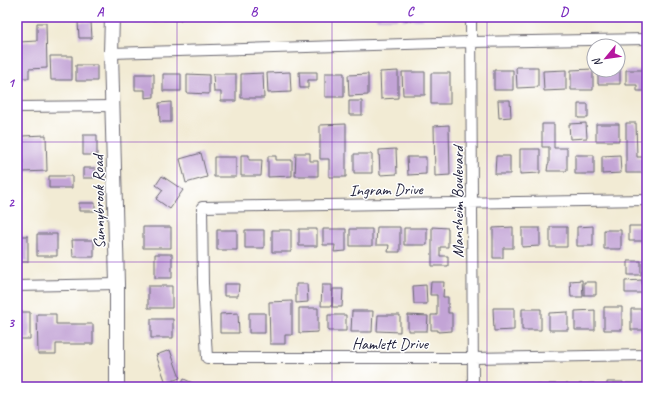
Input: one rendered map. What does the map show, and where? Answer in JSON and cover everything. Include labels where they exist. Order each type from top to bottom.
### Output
[{"type":"street","name":"Sunnybrook Road","points":[[112,17],[111,53],[114,106],[117,387]]},
{"type":"street","name":"Mansheim Boulevard","points":[[471,17],[473,387]]},
{"type":"street","points":[[111,53],[471,42],[647,39]]},
{"type":"street","points":[[17,107],[114,106]]},
{"type":"street","name":"Ingram Drive","points":[[203,283],[202,207],[647,200]]},
{"type":"street","name":"Hamlett Drive","points":[[203,283],[207,358],[473,358],[647,355]]},
{"type":"street","points":[[17,286],[117,284]]},
{"type":"building","points":[[136,17],[156,17],[156,20],[136,21]]},
{"type":"building","points":[[163,17],[181,17],[181,20],[163,20]]},
{"type":"building","points":[[218,17],[235,17],[235,19],[218,19]]},
{"type":"building","points":[[294,17],[317,17],[317,19],[294,19]]},
{"type":"building","points":[[325,17],[343,17],[343,19],[325,19]]},
{"type":"building","points":[[376,17],[398,17],[398,19],[376,19]]},
{"type":"building","points":[[402,17],[423,17],[423,20],[403,20]]},
{"type":"building","points":[[78,22],[91,22],[92,38],[79,38]]},
{"type":"building","points":[[37,23],[46,23],[47,68],[29,69],[29,78],[20,78],[19,42],[37,41]]},
{"type":"building","points":[[50,56],[72,56],[72,80],[51,80]]},
{"type":"building","points":[[76,65],[97,65],[97,81],[76,81]]},
{"type":"building","points":[[516,67],[538,67],[538,87],[517,88]]},
{"type":"building","points":[[586,69],[586,78],[593,78],[593,90],[571,90],[571,70]]},
{"type":"building","points":[[494,70],[513,70],[513,90],[494,90]]},
{"type":"building","points":[[566,70],[566,90],[544,91],[543,71]]},
{"type":"building","points":[[626,70],[647,70],[647,91],[637,91],[637,85],[626,85]]},
{"type":"building","points":[[398,71],[398,98],[381,99],[380,72]]},
{"type":"building","points":[[290,72],[291,92],[268,93],[267,73]]},
{"type":"building","points":[[299,72],[317,72],[317,80],[308,80],[308,88],[300,88]]},
{"type":"building","points":[[402,72],[425,72],[425,95],[403,95]]},
{"type":"building","points":[[263,73],[264,98],[241,98],[241,74]]},
{"type":"building","points":[[325,73],[344,73],[344,97],[325,97]]},
{"type":"building","points":[[431,73],[450,73],[450,104],[431,104]]},
{"type":"building","points":[[135,74],[154,74],[154,97],[145,98],[145,90],[135,90]]},
{"type":"building","points":[[163,74],[181,74],[181,91],[163,91]]},
{"type":"building","points":[[187,74],[209,75],[209,94],[187,93]]},
{"type":"building","points":[[213,74],[236,74],[236,101],[221,101],[221,92],[214,92]]},
{"type":"building","points":[[368,74],[368,95],[349,96],[348,75]]},
{"type":"building","points":[[598,78],[620,78],[620,84],[598,84]]},
{"type":"building","points":[[498,100],[510,100],[511,117],[499,118]]},
{"type":"building","points":[[349,101],[362,101],[362,115],[349,115]]},
{"type":"building","points":[[171,102],[171,122],[160,122],[159,103]]},
{"type":"building","points":[[578,104],[588,104],[588,118],[578,118]]},
{"type":"building","points":[[586,123],[587,138],[570,139],[569,124]]},
{"type":"building","points":[[626,123],[636,123],[637,157],[647,157],[647,173],[626,173]]},
{"type":"building","points":[[346,124],[346,177],[329,177],[329,159],[320,159],[320,125]]},
{"type":"building","points":[[542,124],[554,124],[554,148],[567,148],[567,171],[547,171],[549,164],[549,147],[542,147]]},
{"type":"building","points":[[596,124],[619,124],[619,141],[596,141]]},
{"type":"building","points":[[449,125],[450,175],[435,176],[434,126]]},
{"type":"building","points":[[46,135],[47,171],[23,172],[22,136]]},
{"type":"building","points":[[83,135],[97,135],[97,155],[83,155]]},
{"type":"building","points":[[396,149],[397,174],[380,175],[379,150]]},
{"type":"building","points":[[520,149],[540,149],[540,173],[520,174]]},
{"type":"building","points":[[201,153],[207,177],[186,183],[180,159]]},
{"type":"building","points":[[296,153],[310,153],[310,161],[318,161],[318,176],[295,176]]},
{"type":"building","points":[[354,154],[372,154],[372,173],[354,173]]},
{"type":"building","points":[[241,155],[249,155],[249,160],[262,160],[261,176],[241,176]]},
{"type":"building","points":[[575,155],[594,155],[594,174],[575,174]]},
{"type":"building","points":[[620,155],[621,173],[602,174],[602,156]]},
{"type":"building","points":[[268,156],[276,156],[276,160],[292,160],[292,176],[268,177]]},
{"type":"building","points":[[496,156],[510,156],[510,174],[495,174]]},
{"type":"building","points":[[214,157],[236,157],[236,177],[214,177]]},
{"type":"building","points":[[407,157],[426,157],[426,174],[408,175]]},
{"type":"building","points":[[83,168],[95,168],[95,178],[83,178]]},
{"type":"building","points":[[49,176],[72,176],[72,188],[49,188]]},
{"type":"building","points":[[162,176],[183,190],[170,209],[156,199],[163,190],[156,185]]},
{"type":"building","points":[[79,203],[95,203],[95,211],[79,211]]},
{"type":"building","points":[[593,226],[593,246],[577,246],[577,227]]},
{"type":"building","points":[[629,226],[647,226],[647,241],[629,241]]},
{"type":"building","points":[[143,227],[171,227],[171,248],[143,248]]},
{"type":"building","points":[[377,227],[400,227],[400,252],[388,252],[389,245],[376,245]]},
{"type":"building","points":[[432,227],[448,228],[448,247],[440,247],[440,256],[448,256],[448,266],[432,266]]},
{"type":"building","points":[[513,227],[513,248],[503,248],[503,258],[493,258],[493,228]]},
{"type":"building","points":[[550,227],[567,227],[567,247],[550,247]]},
{"type":"building","points":[[404,228],[427,228],[427,245],[404,245]]},
{"type":"building","points":[[522,228],[540,228],[540,246],[522,247]]},
{"type":"building","points":[[299,229],[317,229],[317,246],[299,246]]},
{"type":"building","points":[[323,229],[346,229],[346,251],[334,252],[335,245],[323,245]]},
{"type":"building","points":[[350,229],[372,229],[372,246],[350,246]]},
{"type":"building","points":[[217,230],[237,230],[237,250],[217,250]]},
{"type":"building","points":[[245,230],[264,230],[264,248],[245,248]]},
{"type":"building","points":[[272,230],[291,230],[291,252],[272,252]]},
{"type":"building","points":[[604,230],[621,230],[621,249],[604,249]]},
{"type":"building","points":[[37,234],[57,234],[57,256],[37,256]]},
{"type":"building","points":[[17,236],[28,236],[28,262],[17,262]]},
{"type":"building","points":[[72,240],[94,240],[94,257],[73,257]]},
{"type":"building","points":[[155,254],[172,254],[172,278],[155,278]]},
{"type":"building","points":[[628,261],[641,261],[641,275],[628,275]]},
{"type":"building","points":[[582,280],[583,297],[571,297],[570,281]]},
{"type":"building","points":[[642,280],[643,293],[625,293],[625,281]]},
{"type":"building","points":[[431,282],[444,282],[443,297],[448,297],[448,313],[452,313],[452,331],[438,332],[438,330],[431,330],[431,315],[437,315],[437,295],[430,295]]},
{"type":"building","points":[[584,282],[596,282],[596,295],[584,295]]},
{"type":"building","points":[[224,284],[239,284],[238,296],[224,296]]},
{"type":"building","points":[[296,284],[307,284],[308,302],[296,303]]},
{"type":"building","points":[[322,285],[332,285],[332,306],[321,306]]},
{"type":"building","points":[[426,285],[427,304],[414,304],[413,286]]},
{"type":"building","points":[[148,286],[172,286],[172,308],[148,308]]},
{"type":"building","points":[[333,289],[343,289],[342,307],[332,307]]},
{"type":"building","points":[[292,301],[292,335],[285,335],[285,344],[270,344],[269,302]]},
{"type":"building","points":[[604,307],[622,307],[622,330],[604,330]]},
{"type":"building","points":[[299,308],[318,308],[318,332],[299,333]]},
{"type":"building","points":[[493,308],[514,308],[514,330],[494,331]]},
{"type":"building","points":[[522,309],[541,309],[541,330],[522,330]]},
{"type":"building","points":[[631,309],[647,309],[647,330],[631,330]]},
{"type":"building","points":[[595,310],[595,330],[575,330],[575,311]]},
{"type":"building","points":[[352,311],[373,311],[372,332],[351,332]]},
{"type":"building","points":[[17,312],[30,312],[30,339],[17,339]]},
{"type":"building","points":[[568,312],[568,330],[549,330],[549,313]]},
{"type":"building","points":[[238,313],[239,333],[220,333],[220,314]]},
{"type":"building","points":[[249,313],[265,313],[265,333],[249,333]]},
{"type":"building","points":[[37,314],[56,314],[56,324],[93,324],[93,344],[56,344],[56,354],[38,354]]},
{"type":"building","points":[[328,315],[346,315],[346,331],[328,331]]},
{"type":"building","points":[[378,315],[400,315],[400,332],[377,331]]},
{"type":"building","points":[[408,315],[428,316],[427,331],[408,331]]},
{"type":"building","points":[[151,319],[173,319],[173,338],[151,338]]},
{"type":"building","points":[[170,350],[180,378],[166,383],[156,355]]},
{"type":"building","points":[[184,379],[201,387],[180,387]]},
{"type":"building","points":[[607,382],[623,382],[623,387],[607,387]]},
{"type":"building","points":[[594,383],[594,387],[579,387],[579,384]]},
{"type":"building","points":[[626,383],[647,383],[647,387],[626,387]]},
{"type":"building","points":[[549,384],[568,384],[568,387],[549,387]]},
{"type":"building","points":[[378,385],[398,386],[398,387],[378,387]]},
{"type":"building","points":[[432,385],[451,385],[451,387],[432,387]]},
{"type":"building","points":[[495,385],[512,385],[512,387],[495,387]]},
{"type":"building","points":[[523,385],[541,385],[541,387],[523,387]]}]
